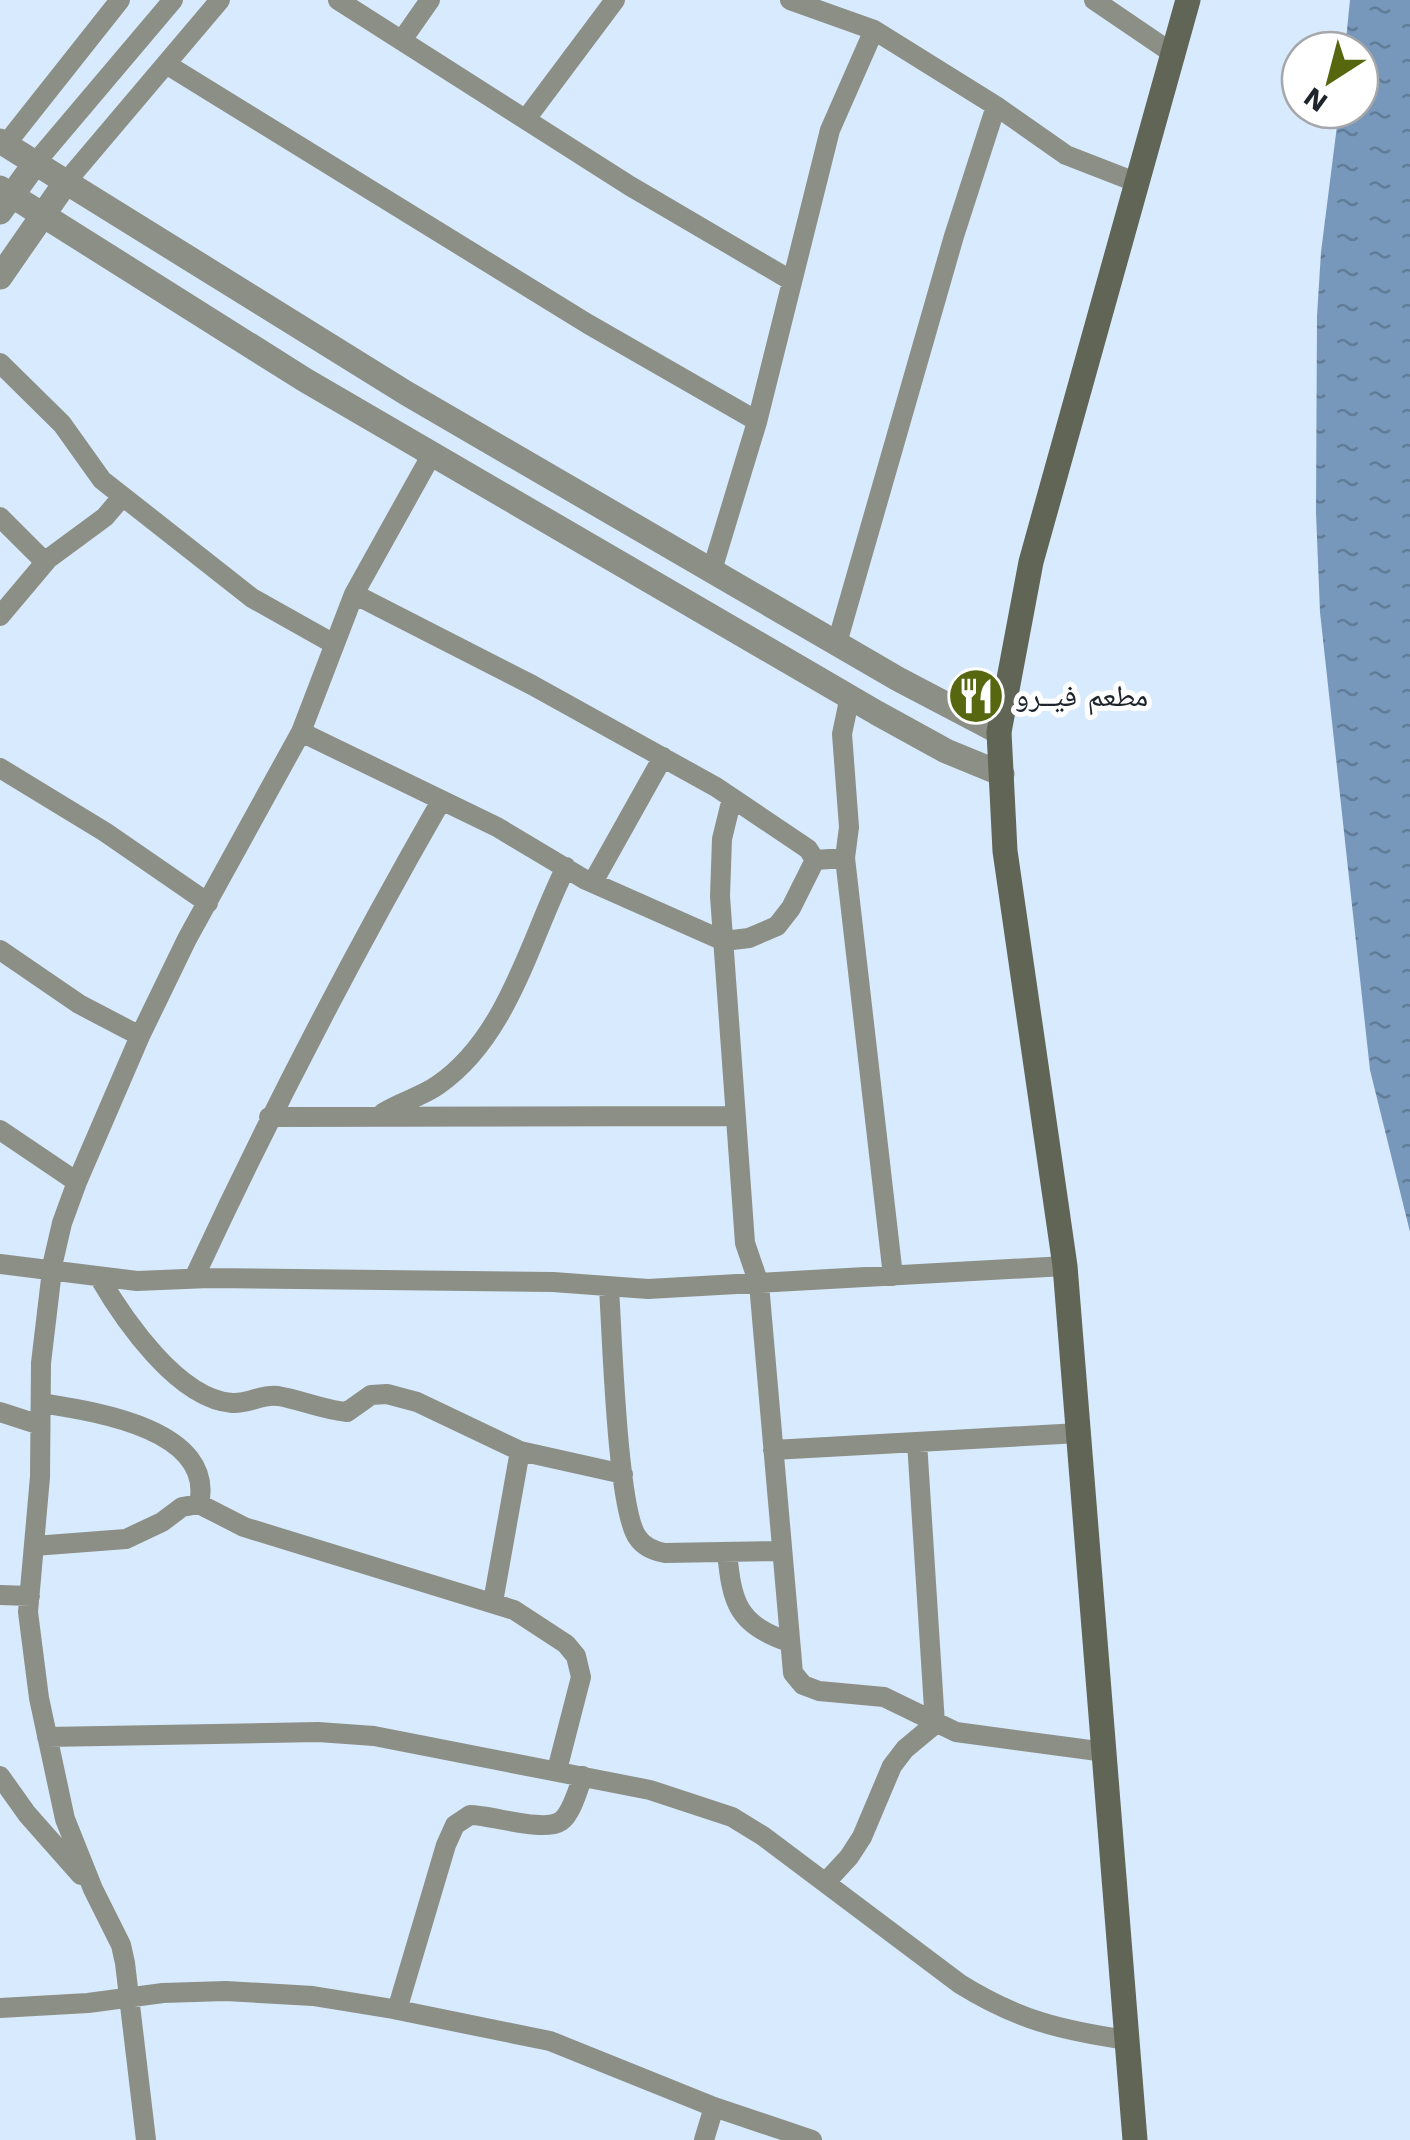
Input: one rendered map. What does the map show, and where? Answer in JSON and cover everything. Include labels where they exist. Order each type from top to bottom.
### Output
[{"type":"main road","points":[[1135,2140],[1064,1266],[1005,851],[999,732],[1031,562],[1188,0]]},
{"type":"street","points":[[120,0],[3,142],[326,346],[999,732]]},
{"type":"street","points":[[173,0],[4,198],[44,214],[213,323],[432,454],[850,696],[946,751],[1002,774]]},
{"type":"street","points":[[0,277],[66,182],[220,0]]},
{"type":"street","points":[[338,0],[644,194],[792,281]]},
{"type":"street","points":[[402,40],[430,0]]},
{"type":"street","points":[[526,119],[615,0]]},
{"type":"street","points":[[790,0],[874,30],[1066,154],[1138,183]]},
{"type":"street","points":[[1094,0],[1174,54]]},
{"type":"street","points":[[712,570],[757,422],[830,130],[874,30]]},
{"type":"street","points":[[166,64],[508,275],[757,422]]},
{"type":"street","points":[[838,643],[949,254],[996,106]]},
{"type":"street","points":[[0,363],[62,424],[94,471],[122,497],[252,598],[334,644]]},
{"type":"street","points":[[146,2140],[121,1945],[65,1820],[47,1737],[28,1612],[40,1363],[52,1272],[76,1182],[140,1036],[301,732],[354,594],[432,454]]},
{"type":"street","points":[[0,616],[45,562],[105,517],[122,497]]},
{"type":"street","points":[[0,517],[45,562]]},
{"type":"street","points":[[354,594],[663,757],[808,848],[815,860]]},
{"type":"street","points":[[850,696],[842,734],[848,827],[845,858],[893,1276]]},
{"type":"street","points":[[301,732],[497,827],[593,882],[724,941],[764,933],[777,926],[791,908],[815,860]]},
{"type":"street","points":[[593,882],[663,757]]},
{"type":"street","points":[[0,768],[105,832],[208,903]]},
{"type":"street","points":[[732,798],[719,872],[736,1116],[745,1243],[759,1284],[793,1673],[810,1688],[884,1697],[935,1724],[971,1735],[1105,1752]]},
{"type":"street","points":[[194,1278],[269,1117],[349,962],[441,801]]},
{"type":"street","points":[[815,860],[845,858]]},
{"type":"street","points":[[376,1117],[439,1085],[480,1042],[509,998],[566,867]]},
{"type":"street","points":[[0,950],[78,1004],[140,1036]]},
{"type":"street","points":[[269,1117],[736,1116]]},
{"type":"street","points":[[0,1130],[76,1182]]},
{"type":"street","points":[[0,1264],[136,1281],[194,1278],[553,1282],[608,1288],[759,1284],[1064,1266]]},
{"type":"street","points":[[99,1277],[114,1304],[148,1346],[180,1379],[217,1400],[236,1404],[265,1395],[347,1412],[372,1395],[387,1394],[418,1402],[520,1451],[623,1474]]},
{"type":"street","points":[[608,1288],[623,1474],[632,1528],[645,1545],[665,1553],[781,1551]]},
{"type":"street","points":[[41,1403],[120,1418],[165,1439],[198,1472],[200,1504]]},
{"type":"street","points":[[0,1412],[40,1425]]},
{"type":"street","points":[[773,1450],[1079,1433]]},
{"type":"street","points":[[916,1442],[935,1724]]},
{"type":"street","points":[[493,1602],[520,1451]]},
{"type":"street","points":[[34,1546],[126,1539],[162,1522],[182,1506],[200,1504],[244,1527],[493,1602],[542,1626],[576,1656],[580,1677],[557,1770]]},
{"type":"street","points":[[727,1552],[731,1594],[741,1613],[757,1628],[789,1642]]},
{"type":"street","points":[[0,1596],[30,1596]]},
{"type":"street","points":[[826,1882],[862,1838],[892,1766],[905,1749],[935,1724]]},
{"type":"street","points":[[47,1737],[318,1732],[374,1736],[650,1790],[732,1817],[984,2000],[1030,2021],[1127,2040]]},
{"type":"street","points":[[0,1776],[27,1814],[93,1889]]},
{"type":"street","points":[[398,2010],[446,1845],[456,1825],[470,1815],[542,1826],[556,1823],[566,1816],[583,1776]]},
{"type":"street","points":[[0,2008],[44,2007],[162,1992],[270,1992],[398,2010],[550,2041],[714,2107],[812,2140]]},
{"type":"street","points":[[704,2140],[714,2107]]},
{"type":"water","points":[[1350,0],[1410,0],[1410,1232],[1370,1070],[1320,612],[1316,513],[1321,252],[1336,130],[1380,130],[1380,30],[1347,30]]},
{"type":"place","name":"مطعم فيــرو","points":[[976,696]]}]
